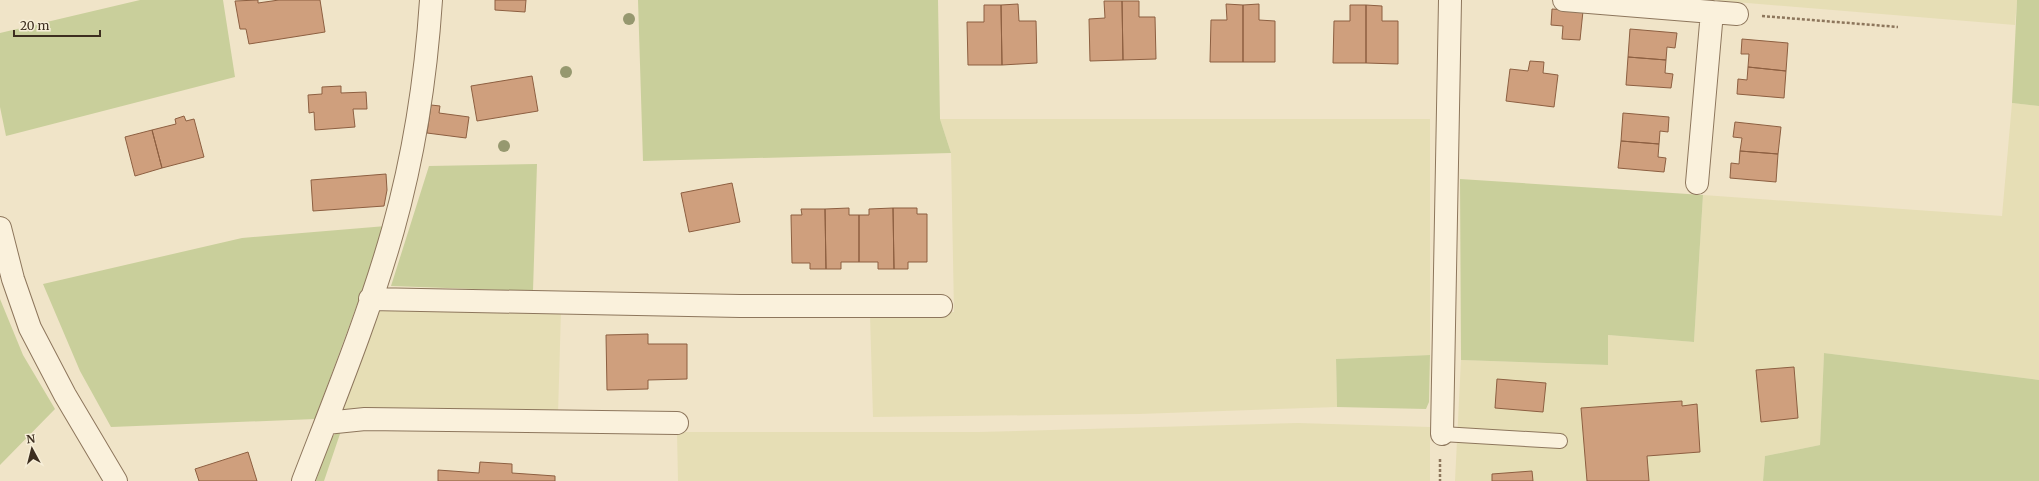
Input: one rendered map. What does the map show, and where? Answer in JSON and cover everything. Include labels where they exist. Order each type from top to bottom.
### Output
[{"type":"street","points":[[304,481],[326,423],[393,230],[413,141],[428,56],[432,0]]},
{"type":"street","points":[[1442,434],[1450,0]]},
{"type":"street","points":[[1564,0],[1737,14]]},
{"type":"street","points":[[1696,183],[1712,12]]},
{"type":"street","points":[[1,239],[30,328],[65,395],[116,481]]},
{"type":"street","points":[[370,298],[740,306],[941,306]]},
{"type":"street","points":[[326,423],[365,419],[677,423]]},
{"type":"lane","points":[[1442,434],[1560,441]]},
{"type":"path","points":[[1737,14],[1898,27]]},
{"type":"shaded area","points":[[1711,0],[2017,0],[2015,25]]},
{"type":"shaded area","points":[[2012,103],[2039,106],[2039,380],[1824,353],[1820,445],[1765,456],[1763,481],[1455,481],[1461,360],[1608,365],[1608,335],[1694,342],[1703,195],[2002,216]]},
{"type":"shaded area","points":[[940,119],[1430,119],[1430,355],[1336,359],[1337,407],[1139,414],[873,417],[870,315],[954,312],[951,153]]},
{"type":"shaded area","points":[[389,307],[561,311],[558,414],[342,411],[376,312]]},
{"type":"shaded area","points":[[1298,423],[1430,427],[1430,481],[678,481],[677,432],[979,432]]},
{"type":"green space","points":[[140,0],[223,0],[235,77],[6,136],[0,107],[0,33]]},
{"type":"green space","points":[[638,0],[938,0],[940,119],[951,153],[643,161]]},
{"type":"green space","points":[[2017,0],[2039,0],[2039,106],[2012,103]]},
{"type":"green space","points":[[537,164],[533,291],[391,286],[429,166]]},
{"type":"green space","points":[[1460,179],[1703,195],[1694,342],[1608,335],[1608,365],[1461,360]]},
{"type":"green space","points":[[386,226],[315,419],[111,427],[80,371],[43,284],[242,238]]},
{"type":"green space","points":[[0,299],[23,355],[55,409],[0,465]]},
{"type":"green space","points":[[1824,353],[2039,380],[2039,481],[1763,481],[1765,456],[1820,445]]},
{"type":"green space","points":[[1430,355],[1429,402],[1426,409],[1337,407],[1336,359]]},
{"type":"green space","points":[[342,428],[324,481],[316,481],[329,444],[337,431]]},
{"type":"building","points":[[258,0],[258,3],[279,0],[320,0],[325,32],[249,44],[246,29],[240,29],[235,1]]},
{"type":"building","points":[[495,0],[526,0],[525,12],[495,10]]},
{"type":"building","points":[[1104,1],[1122,1],[1123,60],[1090,61],[1089,19],[1105,18]]},
{"type":"building","points":[[1122,1],[1139,1],[1139,17],[1155,17],[1156,59],[1123,60]]},
{"type":"building","points":[[1018,4],[1019,21],[1036,21],[1037,63],[1002,65],[1001,5]]},
{"type":"building","points":[[1226,4],[1243,5],[1243,62],[1210,62],[1211,20],[1227,20]]},
{"type":"building","points":[[1259,4],[1259,20],[1275,21],[1275,62],[1243,62],[1243,5]]},
{"type":"building","points":[[984,5],[1001,5],[1002,65],[968,65],[967,22],[984,22]]},
{"type":"building","points":[[1350,5],[1366,5],[1366,63],[1333,63],[1334,21],[1350,21]]},
{"type":"building","points":[[1366,5],[1382,6],[1382,21],[1398,21],[1398,64],[1366,63]]},
{"type":"building","points":[[1552,9],[1583,11],[1580,40],[1562,39],[1563,26],[1551,25]]},
{"type":"building","points":[[1630,29],[1677,33],[1675,48],[1667,47],[1666,60],[1628,57]]},
{"type":"building","points":[[1742,39],[1788,43],[1786,71],[1748,67],[1749,54],[1741,54]]},
{"type":"building","points":[[1628,57],[1666,60],[1665,73],[1673,74],[1671,88],[1626,85]]},
{"type":"building","points":[[1530,61],[1544,62],[1543,73],[1558,75],[1554,107],[1506,101],[1510,69],[1528,71]]},
{"type":"building","points":[[1748,67],[1786,71],[1784,98],[1737,94],[1738,79],[1747,80]]},
{"type":"building","points":[[532,76],[538,111],[477,121],[471,86]]},
{"type":"building","points":[[341,86],[341,93],[366,92],[367,109],[353,109],[355,127],[315,130],[314,112],[309,113],[308,95],[322,94],[322,87]]},
{"type":"building","points":[[431,105],[440,106],[439,113],[469,117],[466,138],[427,133]]},
{"type":"building","points":[[1623,113],[1669,117],[1668,132],[1660,131],[1659,144],[1621,141]]},
{"type":"building","points":[[184,116],[186,121],[194,119],[204,157],[162,168],[152,130],[176,124],[175,119]]},
{"type":"building","points":[[1735,122],[1781,127],[1778,154],[1740,151],[1742,138],[1733,137]]},
{"type":"building","points":[[152,130],[162,168],[135,176],[125,137]]},
{"type":"building","points":[[1621,141],[1659,144],[1658,157],[1666,158],[1664,172],[1618,168]]},
{"type":"building","points":[[1740,151],[1778,154],[1776,182],[1730,178],[1731,163],[1739,164]]},
{"type":"building","points":[[386,174],[387,190],[384,206],[313,211],[311,180]]},
{"type":"building","points":[[732,183],[740,222],[689,232],[681,193]]},
{"type":"building","points":[[849,208],[849,215],[859,215],[859,262],[841,262],[841,269],[826,269],[825,209]]},
{"type":"building","points":[[893,208],[917,208],[917,214],[927,214],[927,262],[908,262],[908,269],[894,269]]},
{"type":"building","points":[[893,208],[894,269],[878,269],[878,262],[859,262],[859,215],[869,215],[869,209]]},
{"type":"building","points":[[801,209],[825,209],[826,269],[810,269],[810,263],[792,263],[791,215],[802,215]]},
{"type":"building","points":[[648,334],[648,344],[687,344],[687,379],[648,380],[648,389],[607,390],[606,335]]},
{"type":"building","points":[[1794,367],[1798,418],[1761,422],[1756,370]]},
{"type":"building","points":[[1497,379],[1546,383],[1543,412],[1495,408]]},
{"type":"building","points":[[1682,401],[1682,406],[1697,404],[1700,452],[1647,456],[1649,481],[1587,481],[1581,408]]},
{"type":"building","points":[[248,452],[257,481],[199,481],[195,469]]},
{"type":"building","points":[[480,462],[512,464],[512,473],[555,476],[555,481],[438,481],[438,470],[479,473]]},
{"type":"building","points":[[1532,471],[1533,481],[1492,481],[1492,474]]}]
